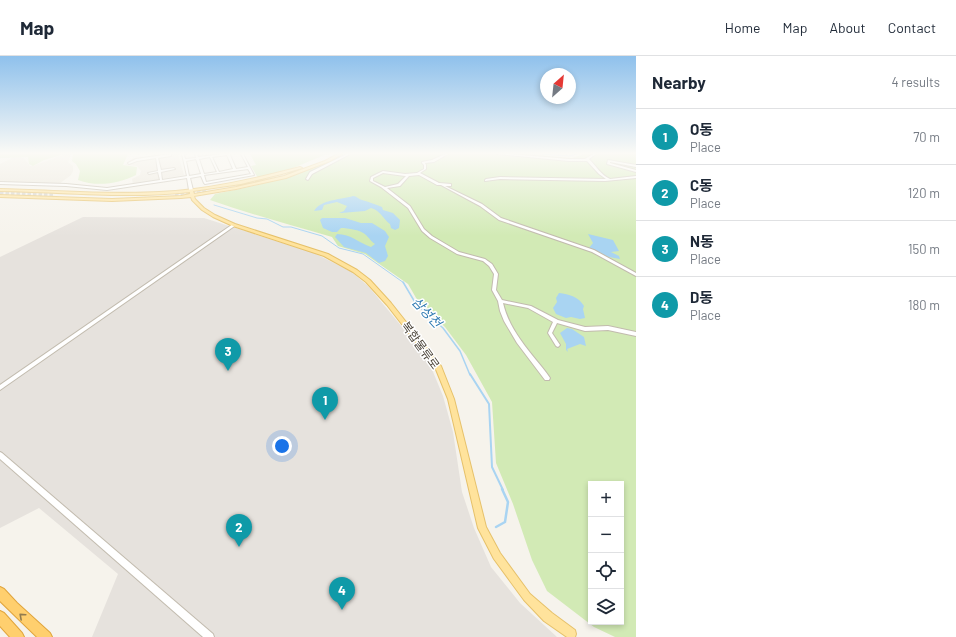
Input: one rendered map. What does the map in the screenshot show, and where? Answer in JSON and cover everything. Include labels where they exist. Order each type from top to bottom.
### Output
[{"type":"highway","points":[[0,593],[46,637]]},
{"type":"highway","points":[[0,617],[18,637]]},
{"type":"main road","points":[[182,197],[192,196],[206,191],[253,181]]},
{"type":"main road","points":[[0,196],[112,200],[176,195],[191,190],[206,191],[245,186],[263,181]]},
{"type":"main road","points":[[0,191],[11,190],[176,195],[196,202],[206,191],[266,181]]},
{"type":"main road","name":"복합물류로","points":[[191,190],[192,196],[196,202],[214,216],[234,225],[326,255],[354,270],[368,281],[389,304],[438,366],[450,399],[482,528],[498,556],[527,597],[548,617],[571,634]]},
{"type":"main road","points":[[0,191],[120,196],[176,195]]},
{"type":"main road","points":[[54,195],[120,197],[176,195]]},
{"type":"street","points":[[0,183],[107,189],[154,181]]},
{"type":"street","points":[[189,181],[191,190]]},
{"type":"street","points":[[205,181],[206,183],[217,181]]},
{"type":"street","points":[[372,181],[385,188],[409,207],[423,230],[431,237],[458,253],[484,260],[491,265],[496,274],[494,290],[500,301],[501,310],[547,378]]},
{"type":"street","points":[[385,188],[399,185],[402,181]]},
{"type":"street","points":[[434,181],[481,205],[500,219],[592,251],[636,275]]},
{"type":"street","points":[[11,190],[19,184]]},
{"type":"street","points":[[442,185],[450,185]]},
{"type":"street","points":[[0,388],[234,225]]},
{"type":"street","points":[[500,301],[528,307],[556,321],[584,329],[608,328],[636,334]]},
{"type":"street","points":[[556,321],[550,333],[558,345]]},
{"type":"street","points":[[0,454],[210,637]]},
{"type":"shaded area","points":[[0,181],[63,181],[59,184]]},
{"type":"shaded area","points":[[132,181],[149,181],[133,184]]},
{"type":"shaded area","points":[[83,217],[204,218],[314,253],[352,272],[369,287],[412,339],[431,367],[443,396],[453,432],[462,492],[474,528],[491,567],[520,603],[557,637],[92,637],[118,574],[39,508],[0,528],[0,257]]},
{"type":"green space","points":[[82,181],[121,181],[107,184]]},
{"type":"green space","points":[[271,181],[636,181],[636,637],[615,637],[591,625],[624,625],[624,481],[588,481],[588,622],[547,591],[532,560],[513,504],[496,463],[492,402],[466,355],[445,327],[419,303],[408,284],[365,254],[338,246],[332,237],[255,215],[210,200],[215,194]]},
{"type":"water","points":[[353,196],[382,207],[383,210],[393,213],[400,220],[399,228],[395,230],[391,228],[390,224],[380,213],[371,208],[365,211],[339,213],[344,211],[347,206],[337,202],[324,205],[322,210],[314,211],[321,204],[326,202]]},
{"type":"water","points":[[322,218],[345,218],[361,223],[372,223],[385,231],[389,237],[385,246],[388,256],[385,261],[379,263],[366,253],[344,247],[335,237],[337,234],[351,237],[371,247],[375,244],[364,233],[358,231],[341,228],[337,232],[332,232],[323,228],[320,220]]},
{"type":"water","points":[[588,234],[613,240],[619,251],[611,252],[619,256],[620,259],[609,257],[590,250],[589,248],[593,243]]},
{"type":"water","points":[[559,293],[577,298],[584,306],[583,309],[585,318],[566,318],[556,314],[553,308],[557,302],[556,298]]},
{"type":"water","points":[[567,328],[572,329],[584,337],[586,346],[580,344],[567,349],[568,352],[566,350],[566,344],[560,333]]},
{"type":"waterway","name":"삼성천","points":[[214,205],[257,218],[267,219],[283,227],[291,227],[322,236],[339,248],[363,254],[403,283]]},
{"type":"waterway","name":"삼성천","points":[[403,283],[416,304],[443,328],[460,351],[470,375]]},
{"type":"waterway","name":"삼성천","points":[[470,374],[489,404],[492,467],[503,490]]},
{"type":"waterway","name":"삼성천","points":[[496,527],[505,522],[508,502],[502,489]]},
{"type":"tunnel","points":[[175,194],[206,190]]},
{"type":"tunnel","points":[[0,193],[54,195]]},
{"type":"place","name":"N동","points":[[228,371]]},
{"type":"place","name":"O동","points":[[325,420]]},
{"type":"place","name":"C동","points":[[239,547]]},
{"type":"place","name":"D동","points":[[342,610]]}]
